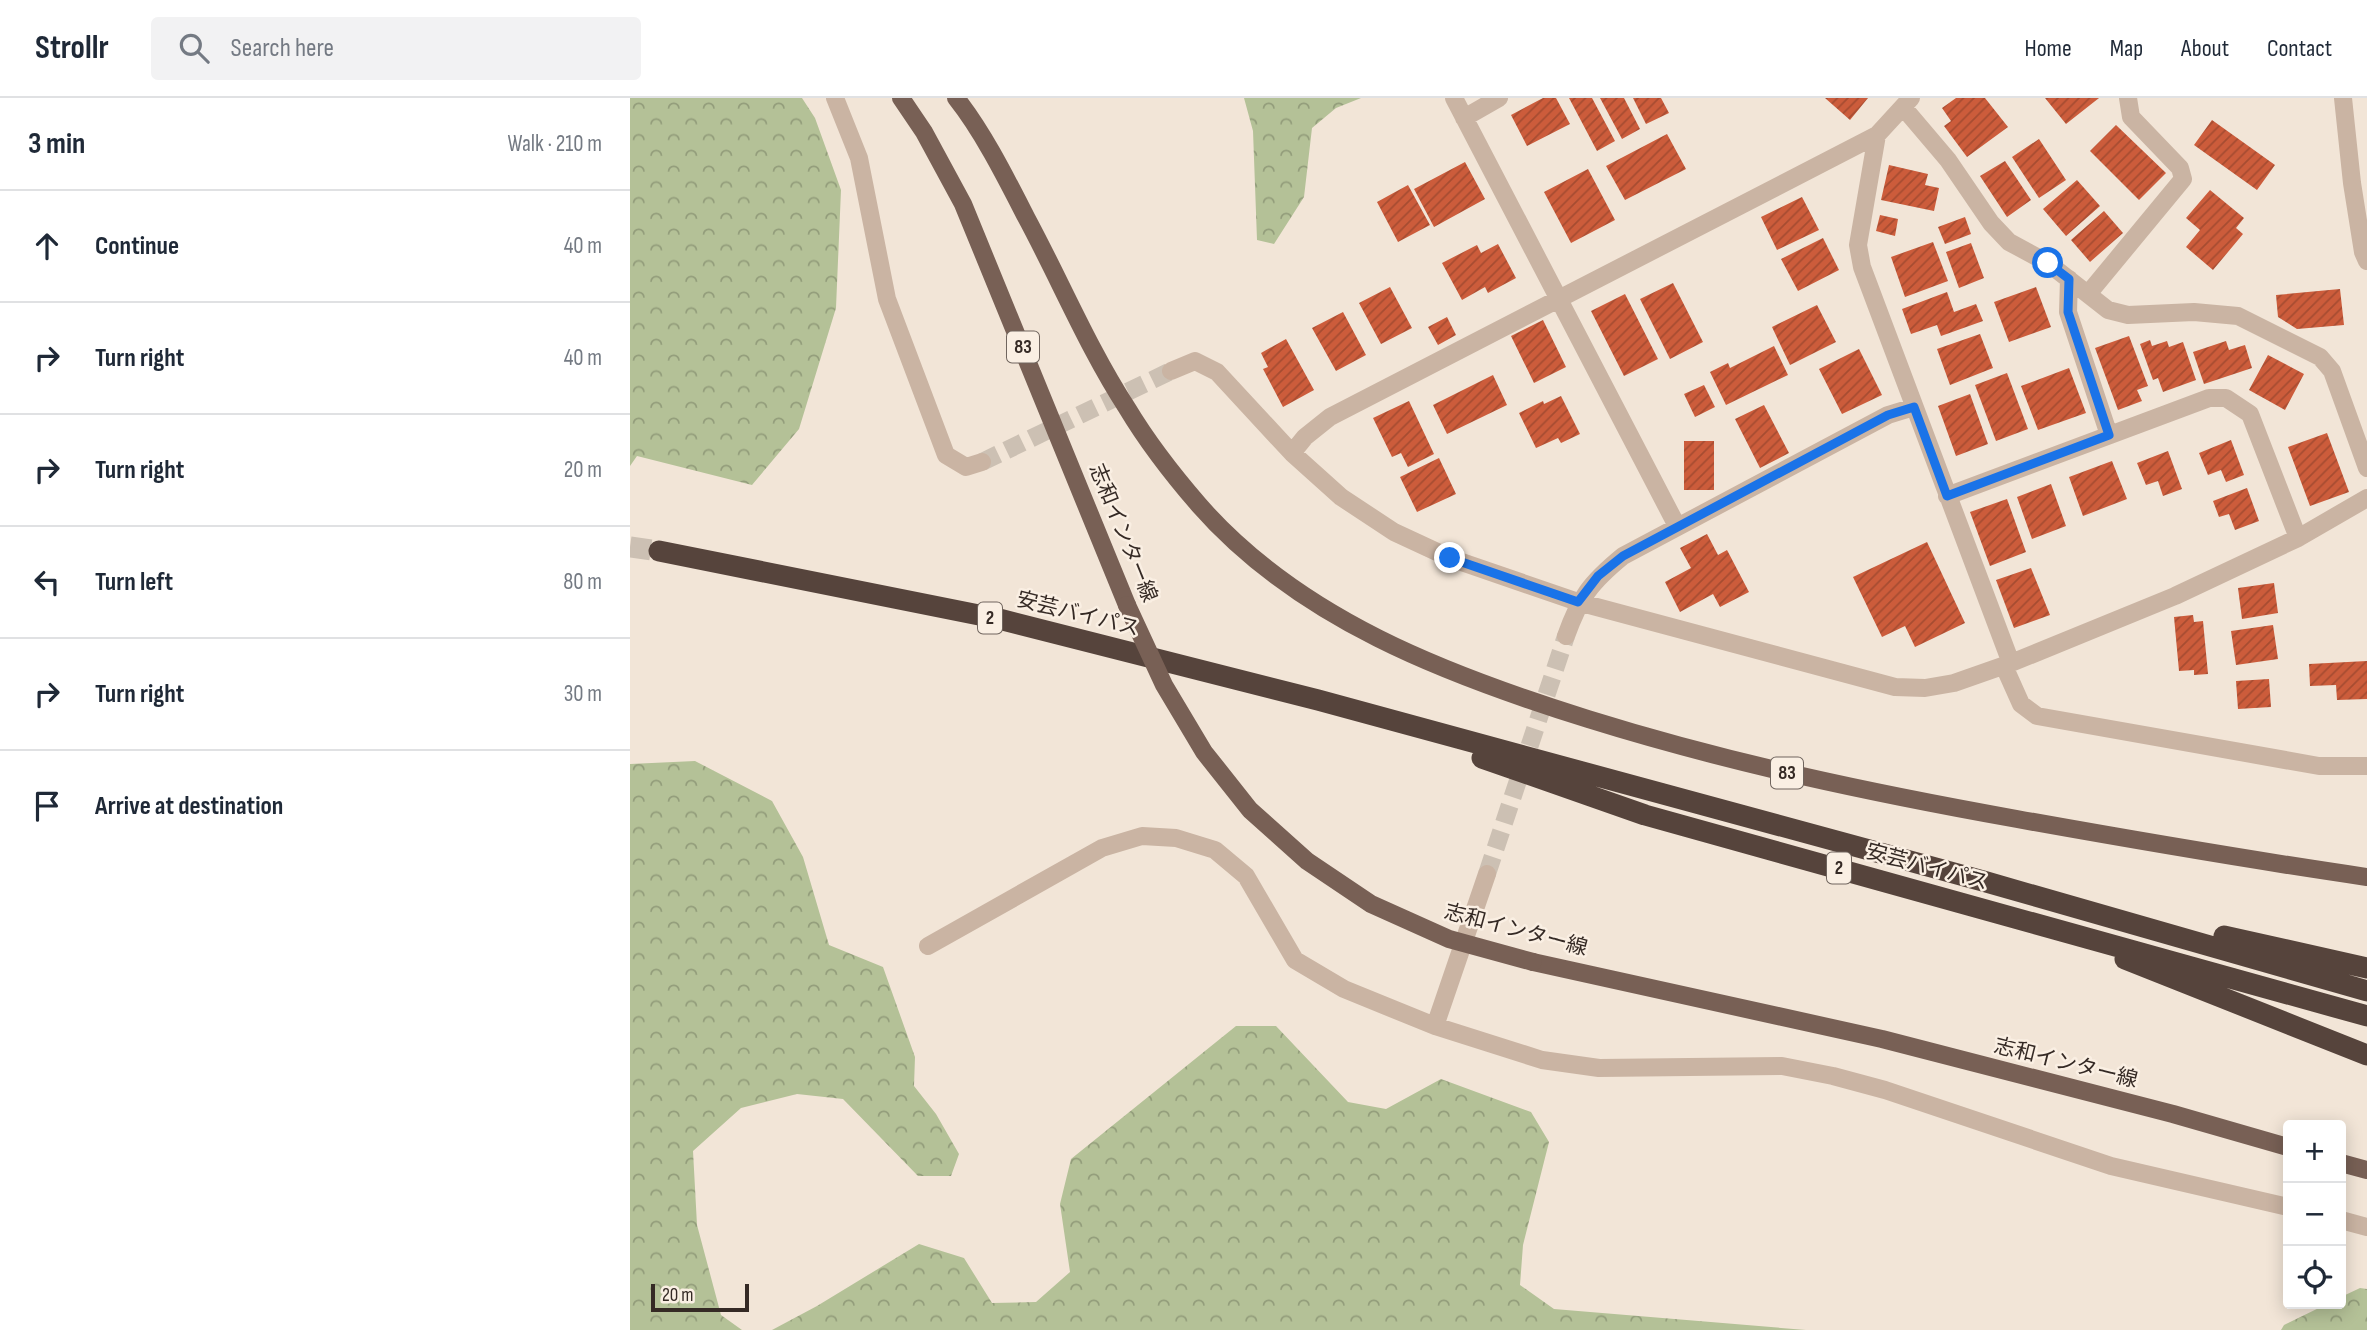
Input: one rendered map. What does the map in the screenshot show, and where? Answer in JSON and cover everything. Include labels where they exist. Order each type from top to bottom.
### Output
[{"type":"highway","name":"安芸バイパス","points":[[659,551],[999,619],[1318,700],[1983,881],[2367,991]]},
{"type":"highway","name":"安芸バイパス","points":[[1318,700],[1645,815],[2367,1016]]},
{"type":"highway","points":[[1983,881],[2367,968]]},
{"type":"highway","points":[[2018,917],[2367,1055]]},
{"type":"main road","name":"志和インター線","points":[[901,98],[924,132],[963,204],[1127,605],[1164,685],[1204,752],[1250,810],[1307,861],[1371,904],[1449,939],[1533,962],[1882,1039],[2173,1114],[2283,1146]]},
{"type":"main road","name":"83","points":[[956,98],[1007,180],[1125,406],[1161,460],[1201,508],[1245,554],[1309,599],[1375,637],[1445,670],[1528,700],[1638,735],[1756,766],[1891,797],[2233,858],[2367,877]]},
{"type":"main road","points":[[2346,1164],[2367,1170]]},
{"type":"street","points":[[835,98],[859,158],[887,299],[946,455],[966,467],[982,462]]},
{"type":"street","points":[[1454,98],[1677,526]]},
{"type":"street","points":[[1464,118],[1499,98]]},
{"type":"street","points":[[2088,294],[2183,179],[2180,168],[2131,117],[2128,98]]},
{"type":"street","points":[[2343,98],[2352,183],[2363,252],[2367,261]]},
{"type":"street","points":[[1292,453],[1305,437],[1330,417],[1877,135],[1907,103],[1991,223],[2009,242],[2048,263],[2108,310],[2128,315],[2194,312],[2238,316],[2320,357],[2332,371],[2367,468]]},
{"type":"street","points":[[1877,135],[1858,245],[1862,267],[2021,704],[2037,716],[2319,766],[2367,766]]},
{"type":"street","points":[[2069,279],[2068,312],[2109,435]]},
{"type":"street","points":[[1171,371],[1195,361],[1217,372],[1292,453],[1341,497],[1394,532],[1450,558],[1578,602],[1895,687],[1925,688],[1954,683],[2008,664],[2175,596],[2298,538],[2367,498]]},
{"type":"street","points":[[1947,496],[2209,398],[2226,398],[2250,414],[2298,538]]},
{"type":"street","points":[[1566,636],[1578,602],[1598,576],[1623,556],[1888,415],[1914,407]]},
{"type":"street","points":[[928,946],[1102,848],[1142,836],[1176,838],[1215,850],[1246,876],[1294,960],[1344,989],[1435,1026],[1542,1060],[1599,1068],[1782,1066],[1833,1076],[1885,1090],[2111,1166],[2283,1206]]},
{"type":"street","points":[[1435,1026],[1487,874]]},
{"type":"street","points":[[2346,1221],[2367,1227]]},
{"type":"green space","points":[[630,98],[802,98],[815,118],[841,190],[836,308],[799,429],[752,485],[637,456],[630,466]]},
{"type":"green space","points":[[1244,98],[1361,98],[1336,108],[1312,128],[1304,197],[1274,244],[1257,240],[1253,131]]},
{"type":"green space","points":[[695,761],[772,801],[803,857],[829,945],[883,967],[915,1057],[914,1086],[936,1114],[959,1154],[951,1176],[918,1176],[843,1099],[797,1094],[741,1108],[693,1151],[697,1225],[721,1315],[742,1330],[630,1330],[630,764]]},
{"type":"green space","points":[[1236,1026],[1276,1026],[1348,1102],[1386,1109],[1441,1079],[1531,1112],[1549,1142],[1523,1245],[1520,1285],[1554,1309],[1806,1330],[772,1330],[919,1244],[964,1258],[992,1303],[1036,1302],[1070,1272],[1060,1204],[1071,1159]]},
{"type":"green space","points":[[2360,1288],[2367,1289],[2367,1330],[2281,1330],[2284,1325],[2317,1309],[2346,1309],[2346,1295]]},
{"type":"building","points":[[1543,98],[1556,98],[1570,124],[1527,146],[1511,115]]},
{"type":"building","points":[[1569,98],[1592,98],[1615,141],[1597,151]]},
{"type":"building","points":[[1600,98],[1624,98],[1640,129],[1622,139]]},
{"type":"building","points":[[1633,98],[1661,98],[1669,113],[1646,124]]},
{"type":"building","points":[[1825,98],[1868,98],[1850,120]]},
{"type":"building","points":[[1956,98],[1985,98],[2008,127],[1967,157],[1944,126],[1951,121],[1942,108]]},
{"type":"building","points":[[2045,98],[2099,98],[2066,124]]},
{"type":"building","points":[[2212,120],[2275,165],[2257,190],[2194,145]]},
{"type":"building","points":[[2116,125],[2166,173],[2139,200],[2090,151]]},
{"type":"building","points":[[1667,134],[1686,169],[1625,200],[1606,166]]},
{"type":"building","points":[[2039,139],[2066,180],[2039,198],[2012,157]]},
{"type":"building","points":[[2005,161],[2031,200],[2007,217],[1980,176]]},
{"type":"building","points":[[1465,162],[1485,199],[1434,227],[1414,189]]},
{"type":"building","points":[[1889,165],[1928,174],[1925,185],[1939,188],[1934,211],[1881,200]]},
{"type":"building","points":[[1588,169],[1615,220],[1571,243],[1544,192]]},
{"type":"building","points":[[2077,180],[2100,206],[2066,236],[2043,209]]},
{"type":"building","points":[[1408,185],[1430,225],[1398,242],[1377,202]]},
{"type":"building","points":[[2210,190],[2244,218],[2236,228],[2243,234],[2213,270],[2186,247],[2200,230],[2186,218]]},
{"type":"building","points":[[1802,197],[1819,230],[1777,250],[1761,217]]},
{"type":"building","points":[[2104,211],[2123,233],[2090,262],[2071,240]]},
{"type":"building","points":[[1880,215],[1898,219],[1895,236],[1876,231]]},
{"type":"building","points":[[1965,217],[1971,234],[1945,244],[1938,227]]},
{"type":"building","points":[[1823,238],[1839,270],[1798,291],[1781,259]]},
{"type":"building","points":[[1933,242],[1948,281],[1905,297],[1891,257]]},
{"type":"building","points":[[1971,243],[1984,278],[1959,288],[1946,252]]},
{"type":"building","points":[[1498,244],[1516,278],[1488,293],[1485,287],[1462,300],[1442,263],[1477,245],[1481,253]]},
{"type":"building","points":[[1673,283],[1703,342],[1670,359],[1640,299]]},
{"type":"building","points":[[1390,287],[1412,328],[1381,344],[1359,303]]},
{"type":"building","points":[[2036,287],[2051,327],[2009,342],[1994,302]]},
{"type":"building","points":[[2340,289],[2344,325],[2297,329],[2278,317],[2276,295]]},
{"type":"building","points":[[1947,292],[1954,312],[1976,304],[1983,321],[1941,336],[1937,325],[1911,334],[1902,309]]},
{"type":"building","points":[[1625,294],[1658,359],[1624,376],[1591,311]]},
{"type":"building","points":[[1817,305],[1836,342],[1790,365],[1772,327]]},
{"type":"building","points":[[1343,312],[1366,355],[1336,371],[1312,328]]},
{"type":"building","points":[[1447,317],[1456,335],[1438,345],[1428,327]]},
{"type":"building","points":[[1543,320],[1566,367],[1534,383],[1511,336]]},
{"type":"building","points":[[1980,334],[1993,368],[1950,385],[1937,349]]},
{"type":"building","points":[[2129,336],[2148,386],[2137,390],[2142,401],[2118,410],[2095,348]]},
{"type":"building","points":[[1286,339],[1314,390],[1283,407],[1263,369],[1268,367],[1261,353]]},
{"type":"building","points":[[2150,340],[2152,346],[2167,341],[2169,347],[2183,342],[2196,380],[2163,392],[2158,378],[2153,380],[2140,344]]},
{"type":"building","points":[[2226,341],[2229,350],[2245,345],[2252,368],[2204,384],[2193,352]]},
{"type":"building","points":[[1774,346],[1788,375],[1726,405],[1710,372],[1728,363],[1730,368]]},
{"type":"building","points":[[1859,349],[1882,395],[1842,414],[1819,369]]},
{"type":"building","points":[[2268,355],[2304,374],[2285,410],[2249,390]]},
{"type":"building","points":[[2069,368],[2086,413],[2038,430],[2021,386]]},
{"type":"building","points":[[2007,373],[2028,429],[1996,441],[1975,385]]},
{"type":"building","points":[[1493,375],[1507,405],[1447,434],[1433,405]]},
{"type":"building","points":[[1704,385],[1715,407],[1695,417],[1684,394]]},
{"type":"building","points":[[1970,394],[1988,444],[1956,456],[1938,406]]},
{"type":"building","points":[[1561,396],[1580,434],[1561,443],[1558,438],[1536,448],[1519,413],[1543,401],[1544,404]]},
{"type":"building","points":[[1409,401],[1434,454],[1408,467],[1401,453],[1392,457],[1373,418]]},
{"type":"building","points":[[1764,405],[1789,453],[1760,468],[1735,419]]},
{"type":"building","points":[[2327,433],[2349,492],[2310,506],[2288,447]]},
{"type":"building","points":[[2231,440],[2244,475],[2226,482],[2221,470],[2208,475],[2199,453]]},
{"type":"building","points":[[1684,441],[1714,441],[1714,490],[1684,490]]},
{"type":"building","points":[[2168,451],[2182,489],[2163,496],[2158,481],[2146,485],[2137,463]]},
{"type":"building","points":[[1439,458],[1456,494],[1417,512],[1400,477]]},
{"type":"building","points":[[2112,461],[2127,499],[2083,516],[2069,477]]},
{"type":"building","points":[[2051,484],[2066,526],[2032,539],[2017,497]]},
{"type":"building","points":[[2247,488],[2259,521],[2235,530],[2229,514],[2219,517],[2213,501]]},
{"type":"building","points":[[2007,499],[2026,552],[1990,566],[1970,512]]},
{"type":"building","points":[[1707,534],[1718,555],[1727,550],[1749,592],[1720,607],[1713,594],[1680,612],[1665,582],[1691,568],[1680,548]]},
{"type":"building","points":[[1927,542],[1965,623],[1915,647],[1905,626],[1882,637],[1853,577]]},
{"type":"building","points":[[2031,568],[2050,615],[2014,628],[1996,580]]},
{"type":"building","points":[[2274,583],[2278,613],[2242,619],[2238,588]]},
{"type":"building","points":[[2193,615],[2194,622],[2203,621],[2208,674],[2194,675],[2194,670],[2179,671],[2174,617]]},
{"type":"building","points":[[2273,625],[2278,659],[2236,665],[2231,631]]},
{"type":"building","points":[[2367,661],[2367,699],[2337,700],[2336,685],[2310,686],[2309,664]]},
{"type":"building","points":[[2269,679],[2271,707],[2238,709],[2236,681]]},
{"type":"tunnel","points":[[982,462],[1171,371]]},
{"type":"tunnel","points":[[630,547],[659,551]]},
{"type":"tunnel","points":[[1487,874],[1566,636]]},
{"type":"route","points":[[1450,558],[1578,602],[1598,576],[1623,556],[1888,415],[1914,407],[1947,496],[2109,435],[2068,312],[2069,279],[2048,263]]}]
